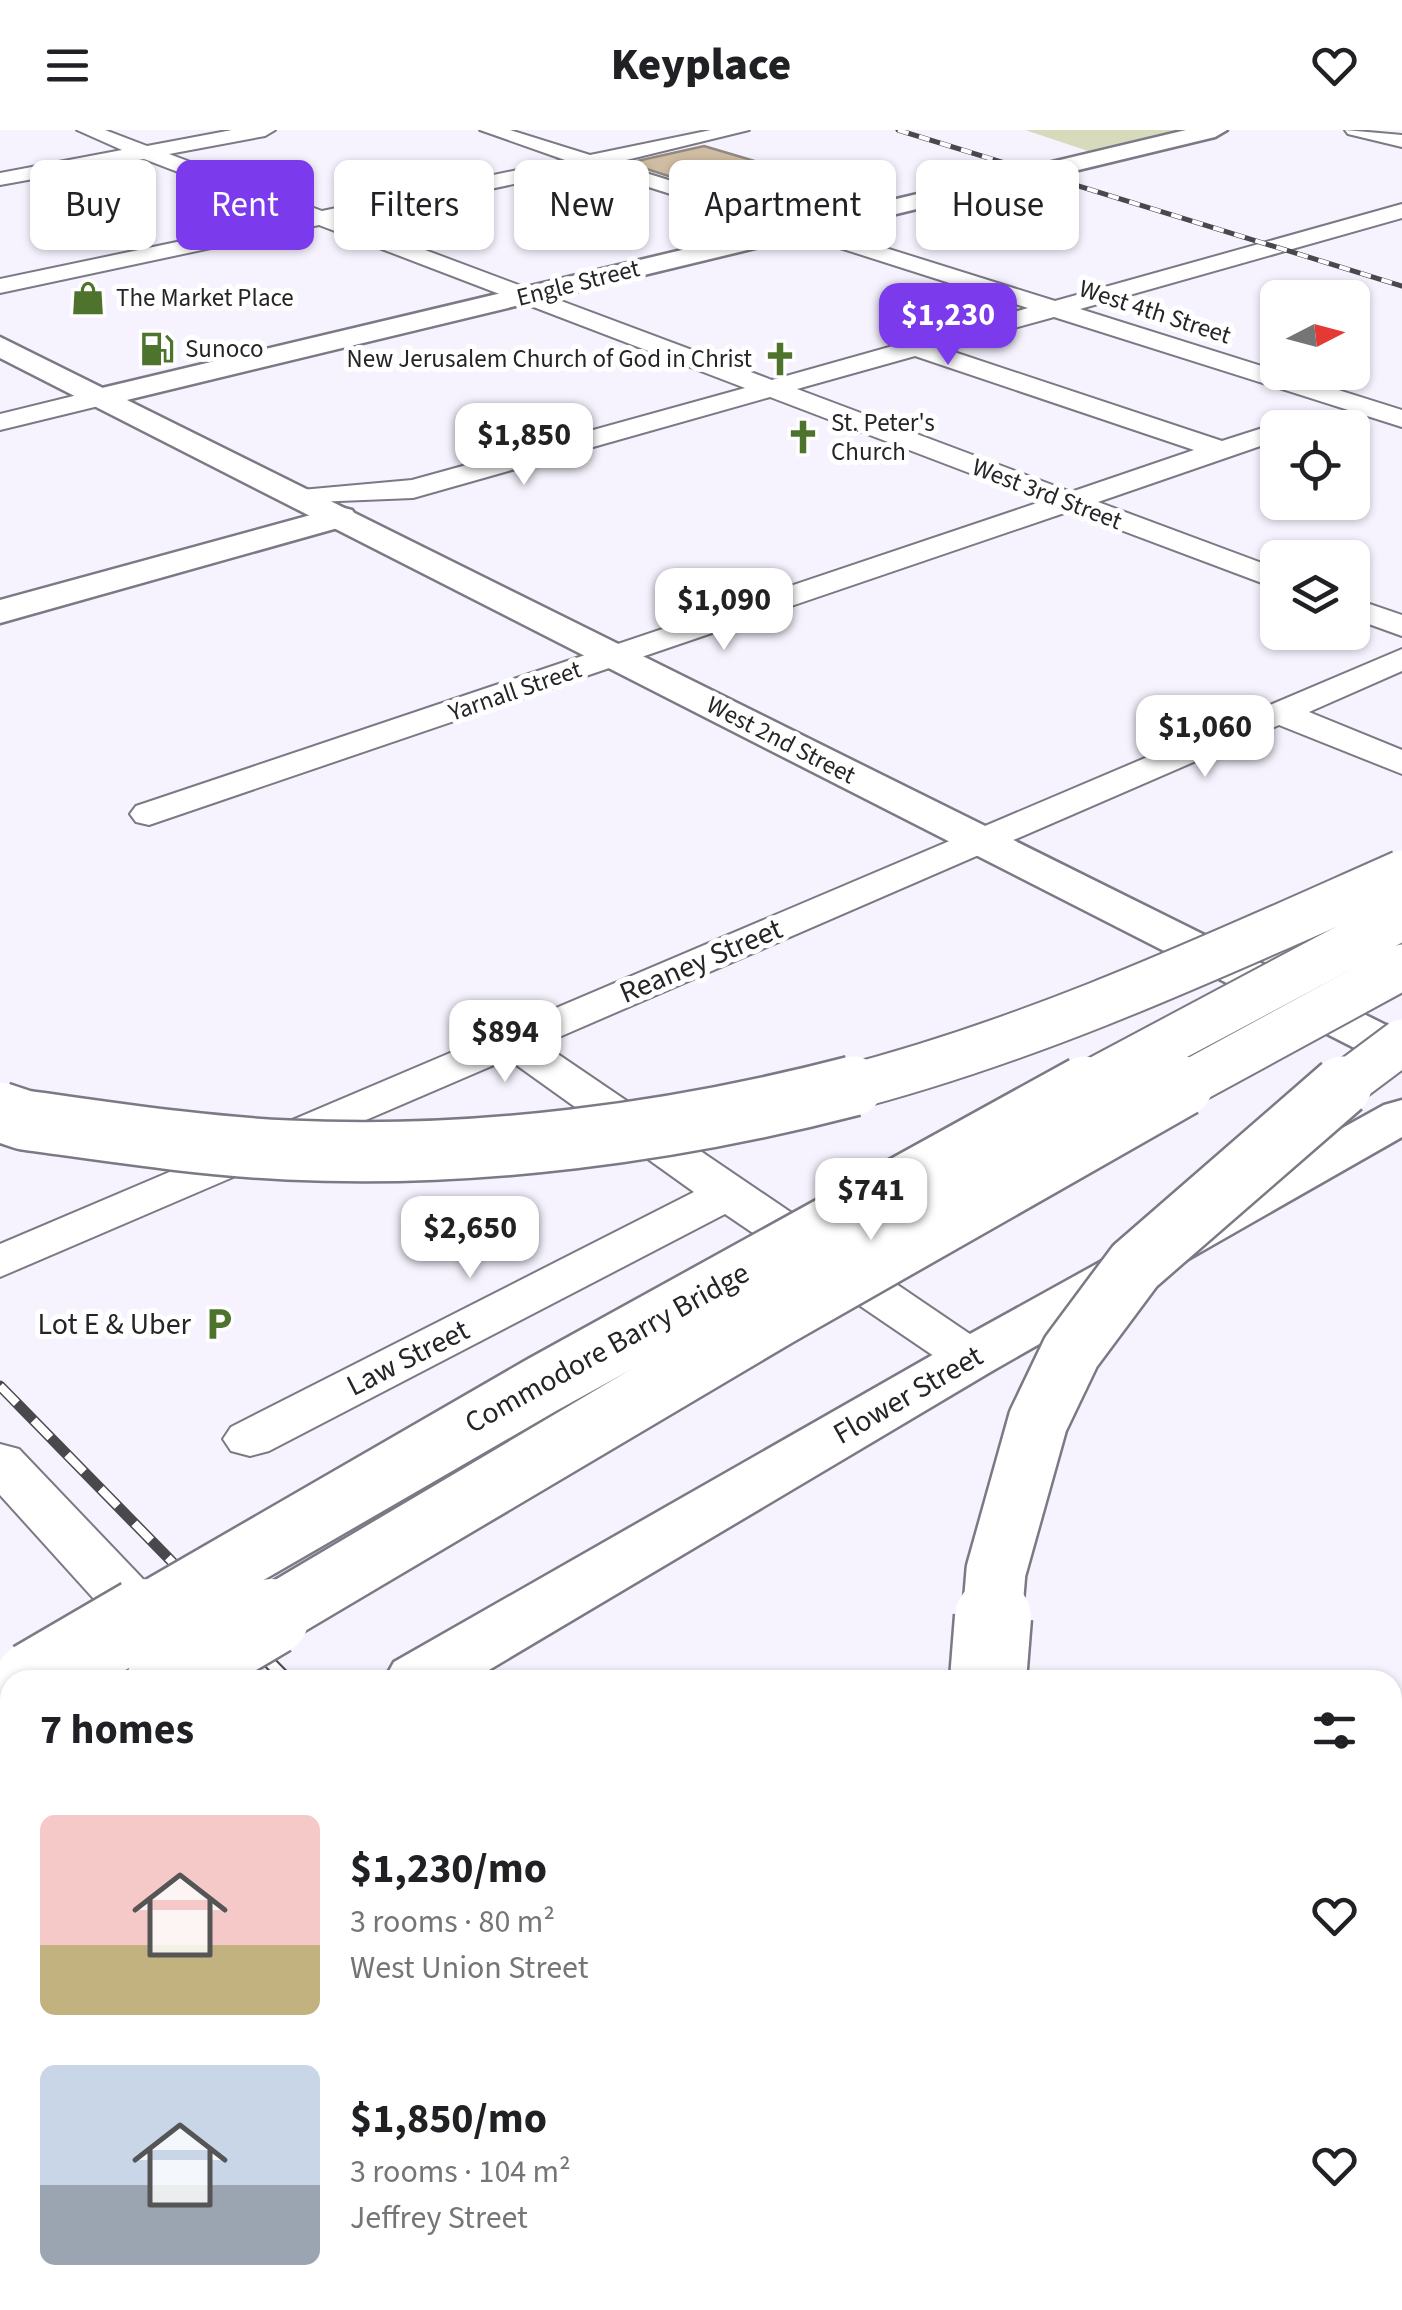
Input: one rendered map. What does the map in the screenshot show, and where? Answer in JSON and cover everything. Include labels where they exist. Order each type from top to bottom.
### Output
[{"type":"main road","name":"Engle Street","points":[[896,207],[1215,130]]},
{"type":"main road","name":"Engle Street","points":[[102,398],[716,250]]},
{"type":"main road","name":"West 2nd Street","points":[[0,346],[1402,1052]]},
{"type":"main road","points":[[0,612],[351,523]]},
{"type":"main road","points":[[0,1112],[207,1144],[330,1151],[572,1137],[719,1112],[868,1082],[991,1046],[1073,1016],[1402,872]]},
{"type":"main road","name":"Commodore Barry Bridge","points":[[50,1670],[322,1509],[801,1238],[1402,917]]},
{"type":"main road","name":"Commodore Barry Bridge","points":[[182,1670],[672,1377],[1075,1146],[1402,967]]},
{"type":"main road","points":[[989,1670],[1000,1553],[1038,1421],[1071,1352],[1136,1266],[1340,1088],[1402,1042]]},
{"type":"main road","name":"Flower Street","points":[[435,1670],[971,1358],[1402,1116]]},
{"type":"street","name":"West 3rd Street","points":[[87,130],[1260,573]]},
{"type":"street","points":[[0,179],[265,130]]},
{"type":"street","name":"West 4th Street","points":[[490,130],[586,160]]},
{"type":"street","points":[[601,160],[739,130]]},
{"type":"street","points":[[1355,130],[1402,141]]},
{"type":"street","points":[[0,286],[514,178]]},
{"type":"street","points":[[300,497],[412,489],[1402,211]]},
{"type":"street","points":[[1344,227],[1383,238]]},
{"type":"street","name":"West 4th Street","points":[[869,250],[1402,419]]},
{"type":"street","points":[[917,348],[1222,450]]},
{"type":"street","points":[[1339,410],[1402,389]]},
{"type":"street","name":"Engle Street","points":[[0,422],[102,398]]},
{"type":"street","name":"Yarnall Street","points":[[149,814],[1260,437]]},
{"type":"street","points":[[351,523],[412,489]]},
{"type":"street","points":[[1370,614],[1402,626]]},
{"type":"street","name":"Reaney Street","points":[[0,1262],[1402,659]]},
{"type":"street","points":[[1280,712],[1402,762]]},
{"type":"street","points":[[512,1042],[727,1194],[971,1358]]},
{"type":"street","name":"Law Street","points":[[250,1440],[727,1194]]},
{"type":"street","points":[[0,1462],[194,1670]]},
{"type":"green space","points":[[1025,130],[1175,130],[1088,151]]},
{"type":"building","points":[[704,146],[751,160],[669,160],[669,176],[649,170],[649,160],[641,160]]},
{"type":"railway","points":[[898,130],[1402,286]]},
{"type":"railway","points":[[0,1386],[228,1619]]},
{"type":"railway","points":[[225,1617],[277,1670]]},
{"type":"place","name":"The Market Place","points":[[88,298]]},
{"type":"place","name":"Sunoco","points":[[157,349]]},
{"type":"place","name":"New Jerusalem Church of God in Christ","points":[[780,359]]},
{"type":"place","name":"St. Peter's Church","points":[[803,437]]},
{"type":"place","name":"Lot E & Uber","points":[[219,1324]]}]
